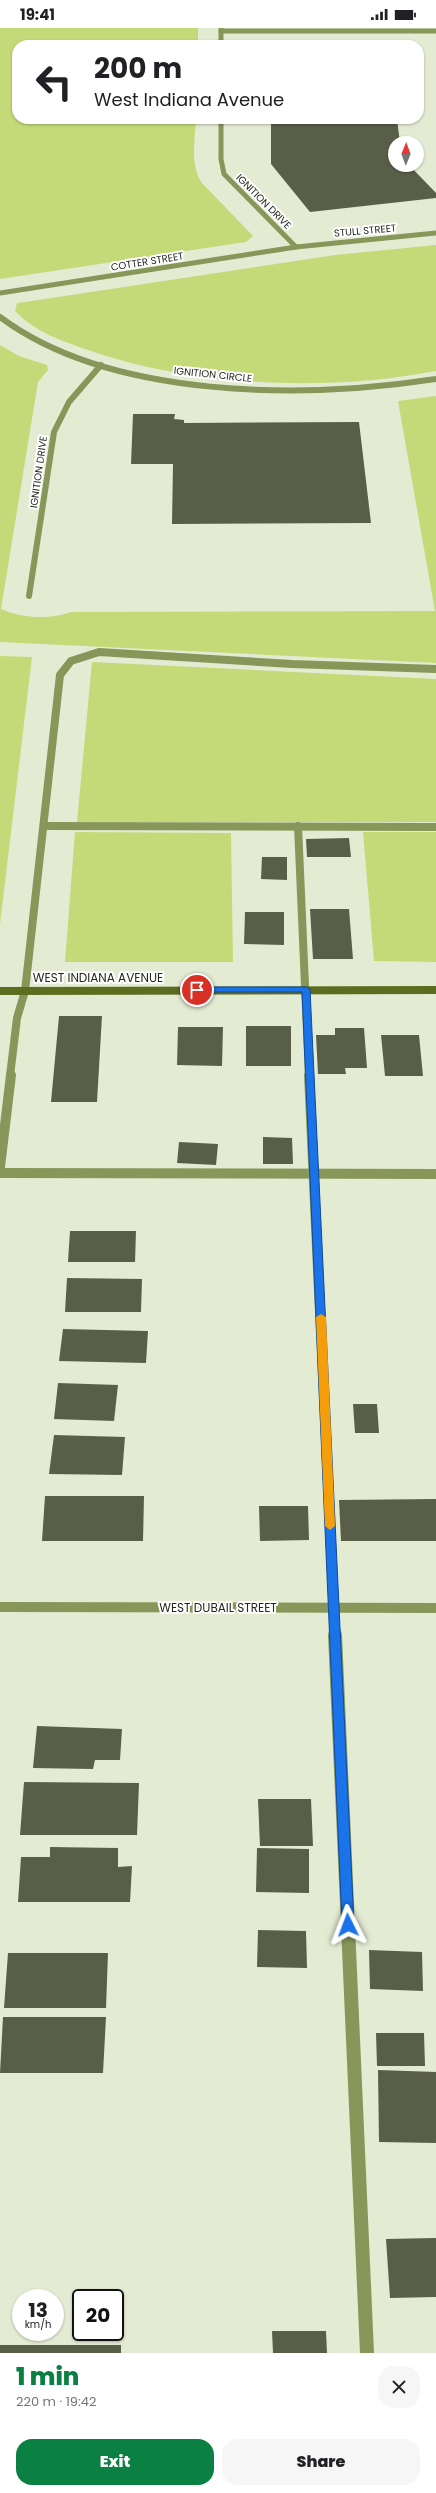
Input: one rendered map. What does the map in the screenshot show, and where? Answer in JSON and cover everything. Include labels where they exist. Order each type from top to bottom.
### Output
[{"type":"street","points":[[221,40],[221,29],[436,31]]},
{"type":"street","name":"IGNITION DRIVE","points":[[221,124],[221,159],[224,174],[296,247]]},
{"type":"street","name":"STULL STREET","points":[[296,247],[436,233]]},
{"type":"street","name":"COTTER STREET","points":[[0,293],[296,247]]},
{"type":"street","name":"IGNITION CIRCLE","points":[[0,317],[28,335],[78,358],[144,375],[204,384],[278,390],[355,389],[436,379]]},
{"type":"street","name":"IGNITION DRIVE","points":[[29,596],[54,432],[69,402],[101,365]]},
{"type":"street","points":[[0,1167],[17,1018],[25,991],[60,675],[71,661],[99,652],[292,664],[436,669]]},
{"type":"street","points":[[44,826],[436,827]]},
{"type":"street","points":[[298,826],[367,2353]]},
{"type":"street","name":"WEST INDIANA AVENUE","points":[[0,991],[306,989],[436,990]]},
{"type":"street","points":[[0,1173],[436,1174]]},
{"type":"street","name":"WEST DUBAIL STREET","points":[[0,1607],[436,1608]]},
{"type":"green space","points":[[0,28],[198,28],[198,40],[12,40],[12,124],[196,124],[194,159],[195,167],[201,182],[253,236],[246,242],[0,279]]},
{"type":"green space","points":[[436,245],[436,371],[394,378],[350,382],[259,382],[214,378],[169,371],[126,362],[66,342],[47,334],[30,324],[15,311],[17,303],[335,255]]},
{"type":"green space","points":[[0,345],[19,356],[47,365],[48,370],[38,382],[1,609],[26,616],[45,617],[63,615],[71,612],[435,611],[398,401],[436,396],[436,663],[0,642]]},
{"type":"green space","points":[[0,656],[32,657],[0,924]]},
{"type":"green space","points":[[92,662],[436,679],[436,822],[77,822]]},
{"type":"green space","points":[[75,832],[231,833],[233,962],[65,962]]},
{"type":"green space","points":[[363,832],[436,832],[436,962],[374,961]]},
{"type":"building","points":[[271,124],[398,124],[399,136],[388,136],[388,172],[416,172],[436,193],[436,198],[310,212],[271,164]]},
{"type":"building","points":[[133,414],[175,414],[174,419],[184,420],[184,423],[359,422],[371,523],[172,524],[173,464],[131,464]]},
{"type":"building","points":[[349,838],[351,857],[307,857],[306,839]]},
{"type":"building","points":[[262,857],[287,857],[287,880],[261,879]]},
{"type":"building","points":[[310,909],[349,909],[353,959],[313,959]]},
{"type":"building","points":[[245,912],[284,912],[284,945],[244,944]]},
{"type":"building","points":[[59,1016],[102,1016],[97,1102],[51,1102]]},
{"type":"building","points":[[246,1026],[291,1026],[291,1066],[246,1066]]},
{"type":"building","points":[[178,1027],[223,1027],[222,1066],[177,1065]]},
{"type":"building","points":[[335,1028],[364,1028],[367,1068],[345,1068],[346,1074],[318,1074],[316,1035],[335,1035]]},
{"type":"building","points":[[381,1035],[419,1035],[423,1076],[385,1076]]},
{"type":"building","points":[[263,1137],[292,1138],[293,1164],[263,1164]]},
{"type":"building","points":[[179,1142],[218,1144],[216,1165],[177,1163]]},
{"type":"building","points":[[70,1231],[136,1231],[135,1262],[68,1262]]},
{"type":"building","points":[[67,1278],[142,1279],[141,1312],[65,1312]]},
{"type":"building","points":[[63,1329],[148,1331],[146,1363],[59,1361]]},
{"type":"building","points":[[58,1383],[118,1385],[114,1421],[54,1419]]},
{"type":"building","points":[[353,1404],[377,1404],[379,1433],[355,1433]]},
{"type":"building","points":[[54,1435],[125,1437],[122,1475],[49,1474]]},
{"type":"building","points":[[45,1496],[144,1496],[143,1541],[42,1541]]},
{"type":"building","points":[[436,1499],[436,1541],[341,1541],[339,1500]]},
{"type":"building","points":[[259,1506],[308,1506],[309,1540],[260,1541]]},
{"type":"building","points":[[37,1726],[122,1729],[120,1760],[95,1760],[93,1769],[33,1768]]},
{"type":"building","points":[[24,1782],[139,1783],[137,1835],[20,1835]]},
{"type":"building","points":[[258,1799],[311,1799],[313,1846],[260,1846]]},
{"type":"building","points":[[50,1847],[118,1848],[118,1867],[132,1866],[130,1902],[18,1902],[21,1857],[50,1857]]},
{"type":"building","points":[[257,1848],[309,1849],[309,1893],[256,1892]]},
{"type":"building","points":[[258,1930],[306,1931],[307,1968],[257,1967]]},
{"type":"building","points":[[369,1950],[422,1952],[423,1991],[370,1989]]},
{"type":"building","points":[[8,1953],[108,1953],[106,2008],[4,2008]]},
{"type":"building","points":[[3,2017],[106,2017],[103,2073],[0,2073]]},
{"type":"building","points":[[376,2033],[424,2033],[425,2066],[377,2066]]},
{"type":"building","points":[[378,2070],[436,2072],[436,2143],[379,2142]]},
{"type":"building","points":[[436,2238],[436,2297],[390,2298],[386,2239]]},
{"type":"building","points":[[272,2331],[326,2331],[327,2353],[273,2353]]},
{"type":"building","points":[[0,2345],[121,2345],[121,2353],[0,2353]]},
{"type":"slow traffic","points":[[321,1317],[330,1526]]},
{"type":"route","points":[[197,990],[306,989],[348,1925]]}]
